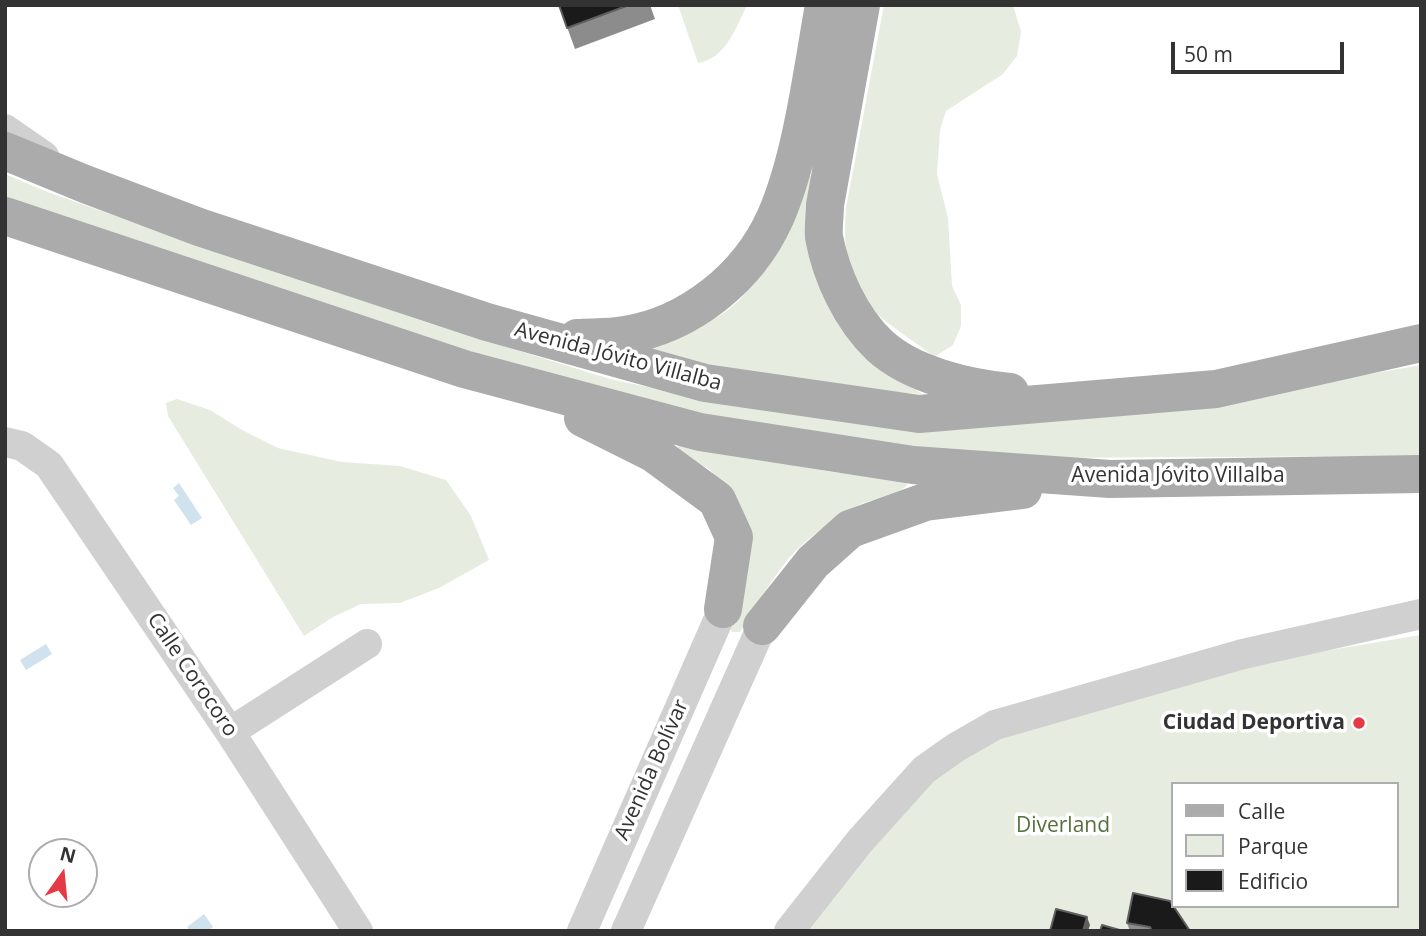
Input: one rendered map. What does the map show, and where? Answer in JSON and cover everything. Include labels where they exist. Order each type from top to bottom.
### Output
[{"type":"main road","points":[[543,338],[625,335],[656,328],[690,312],[718,293],[741,270],[760,246],[783,198],[802,126],[824,5]]},
{"type":"main road","points":[[861,5],[825,205],[824,234],[830,261],[844,295],[858,318],[880,346],[905,363],[945,379],[982,389],[1103,399]]},
{"type":"main road","name":"Avenida Jóvito Villalba","points":[[5,151],[212,231],[474,318],[543,338],[705,383],[919,414],[1216,389],[1421,343]]},
{"type":"main road","name":"Avenida Jóvito Villalba","points":[[5,216],[464,369],[700,432],[913,465],[1110,479],[1421,474]]},
{"type":"main road","points":[[464,369],[582,418],[653,453],[717,500],[734,537],[723,609]]},
{"type":"main road","points":[[762,625],[813,562],[850,529],[925,502],[1110,479]]},
{"type":"street","points":[[5,129],[85,184]]},
{"type":"street","name":"Calle Corocoro","points":[[5,442],[22,446],[49,466],[101,538],[358,931]]},
{"type":"street","name":"Avenida Bolívar","points":[[582,931],[723,609]]},
{"type":"street","points":[[789,931],[860,841],[924,770],[995,724],[1243,654],[1421,614]]},
{"type":"street","name":"Avenida Bolívar","points":[[626,931],[762,625]]},
{"type":"street","points":[[230,732],[367,644]]},
{"type":"green space","points":[[678,5],[747,5],[722,49],[716,55],[698,63]]},
{"type":"green space","points":[[884,5],[1013,5],[1021,32],[1017,56],[1003,74],[946,111],[940,130],[937,174],[948,218],[952,286],[961,305],[961,326],[953,345],[934,357],[869,306],[856,288],[848,266],[846,208]]},
{"type":"green space","points":[[5,174],[45,191],[206,248],[429,323],[610,379],[714,401],[1244,396],[1421,365],[1421,456],[1014,458],[909,450],[703,420],[445,346],[5,199]]},
{"type":"green space","points":[[810,175],[884,368],[922,394],[834,388],[764,378],[627,346],[693,329],[731,308],[759,276],[780,237],[805,178]]},
{"type":"green space","points":[[177,399],[210,410],[278,448],[342,462],[400,466],[446,480],[471,516],[489,560],[439,588],[400,603],[361,604],[333,617],[304,636],[168,416],[166,403]]},
{"type":"green space","points":[[678,444],[831,472],[906,479],[907,485],[896,493],[853,508],[807,540],[779,571],[740,632],[732,632],[728,625],[736,499],[709,469],[678,450]]},
{"type":"green space","name":"Diverland","points":[[1421,635],[1421,931],[801,931],[931,778],[1009,731],[1263,661]]},
{"type":"water","points":[[179,483],[202,518],[191,525],[174,500],[179,496],[173,488]]},
{"type":"water","points":[[46,644],[52,654],[26,670],[20,660]]},
{"type":"water","points":[[204,914],[213,927],[208,931],[190,931],[187,927]]},
{"type":"building","points":[[559,5],[629,5],[567,28]]},
{"type":"building","points":[[1133,893],[1170,901],[1170,908],[1175,908],[1190,931],[1152,931],[1150,927],[1127,923]]},
{"type":"building","points":[[1056,909],[1087,917],[1083,931],[1050,931]]},
{"type":"building","points":[[1102,925],[1123,931],[1100,931]]},
{"type":"place","name":"Ciudad Deportiva","points":[[1359,723]]}]
